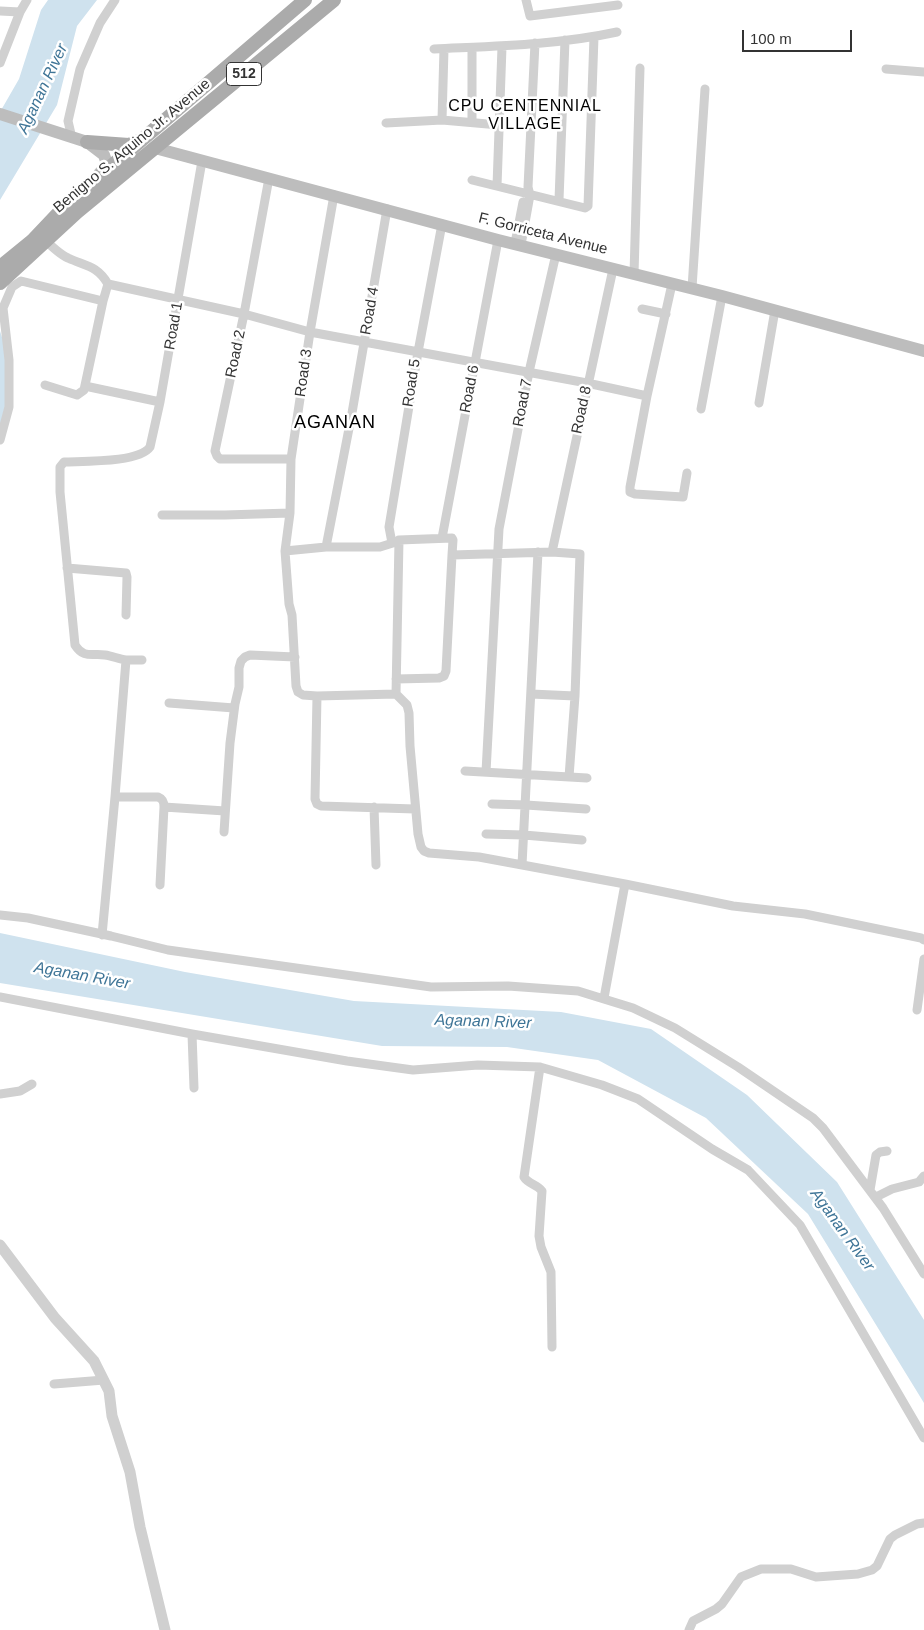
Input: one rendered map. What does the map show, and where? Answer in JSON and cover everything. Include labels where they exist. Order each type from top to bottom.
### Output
[{"type":"main road","name":"Benigno S. Aquino Jr. Avenue","points":[[1,277],[95,188],[142,139],[305,0]]},
{"type":"main road","name":"Benigno S. Aquino Jr. Avenue","points":[[95,188],[155,148],[334,0]]},
{"type":"main road","points":[[259,40],[264,38],[270,41],[272,48],[269,54]]},
{"type":"main road","points":[[0,114],[87,142],[129,145],[137,143],[142,139]]},
{"type":"main road","points":[[167,138],[164,146],[168,151],[175,154]]},
{"type":"main road","points":[[87,142],[102,153],[106,164],[95,188]]},
{"type":"main road","name":"F. Gorriceta Avenue","points":[[155,148],[498,240],[692,288],[924,351]]},
{"type":"street","points":[[0,63],[20,12],[27,0]]},
{"type":"street","points":[[72,138],[68,121],[80,69],[100,23],[115,0]]},
{"type":"street","points":[[526,0],[530,16],[618,5]]},
{"type":"street","points":[[0,11],[20,12]]},
{"type":"street","points":[[434,49],[502,47],[594,37],[617,32]]},
{"type":"street","points":[[472,180],[528,192],[585,208],[588,206],[594,37]]},
{"type":"street","points":[[559,200],[565,40]]},
{"type":"street","points":[[518,244],[528,192],[535,43]]},
{"type":"street","points":[[498,186],[502,47]]},
{"type":"street","points":[[442,120],[444,48]]},
{"type":"street","points":[[472,48],[472,122]]},
{"type":"street","points":[[634,274],[640,68]]},
{"type":"street","points":[[886,69],[924,72]]},
{"type":"street","points":[[692,288],[704,89]]},
{"type":"street","points":[[386,123],[442,120],[499,125]]},
{"type":"street","name":"Road 1","points":[[68,568],[60,507],[61,463],[111,460],[141,455],[147,452],[150,447],[160,402],[202,161]]},
{"type":"street","name":"Road 2","points":[[268,178],[244,314],[215,452],[220,459],[291,459]]},
{"type":"street","name":"Road 3","points":[[317,696],[298,692],[296,686],[292,615],[289,604],[284,551],[290,513],[291,459],[310,332],[334,195]]},
{"type":"street","name":"Road 4","points":[[326,547],[365,341],[387,209]]},
{"type":"street","name":"Road 5","points":[[396,694],[396,542],[389,527],[418,352],[442,224]]},
{"type":"street","points":[[42,237],[67,258],[82,263],[102,274],[108,284],[244,314],[310,332],[588,383],[647,396]]},
{"type":"street","name":"Road 6","points":[[442,538],[498,240]]},
{"type":"street","name":"Road 7","points":[[486,772],[499,529],[529,372],[556,254]]},
{"type":"street","name":"Road 8","points":[[552,552],[613,269]]},
{"type":"street","points":[[0,440],[9,407],[9,360],[2,308],[12,287],[21,281],[103,301]]},
{"type":"street","points":[[45,385],[77,395],[84,390],[108,284]]},
{"type":"street","points":[[672,284],[647,396],[630,492],[635,494],[683,497],[688,474]]},
{"type":"street","points":[[702,409],[722,296]]},
{"type":"street","points":[[642,309],[666,314]]},
{"type":"street","points":[[760,403],[775,310]]},
{"type":"street","points":[[85,386],[160,402]]},
{"type":"street","points":[[162,515],[290,513]]},
{"type":"street","points":[[284,551],[326,547],[380,547],[396,542],[452,538],[446,671],[444,676],[439,678],[396,680]]},
{"type":"street","points":[[452,554],[498,552],[580,554],[575,696],[569,777]]},
{"type":"street","points":[[522,865],[538,552]]},
{"type":"street","points":[[126,615],[126,573],[68,568],[75,646],[79,652],[86,655],[142,660]]},
{"type":"street","points":[[224,832],[234,708],[239,687],[239,668],[241,662],[245,656],[250,655],[295,656]]},
{"type":"street","points":[[102,934],[126,660]]},
{"type":"street","points":[[416,810],[320,806],[317,804],[315,799],[317,696],[396,694],[406,705],[409,714],[418,834],[420,847],[424,851],[479,857],[733,906],[805,914],[924,940]]},
{"type":"street","points":[[531,694],[575,696]]},
{"type":"street","points":[[169,703],[234,708]]},
{"type":"street","points":[[465,771],[587,778]]},
{"type":"street","points":[[115,798],[158,797],[164,802],[160,886]]},
{"type":"street","points":[[492,804],[526,804],[586,809]]},
{"type":"street","points":[[164,807],[225,811]]},
{"type":"street","points":[[374,808],[376,865]]},
{"type":"street","points":[[486,834],[582,840]]},
{"type":"street","points":[[604,998],[625,884]]},
{"type":"street","points":[[0,915],[28,918],[168,950],[430,987],[508,986],[578,991],[604,998],[656,1018],[692,1037],[813,1118],[823,1128],[873,1194],[924,1274]]},
{"type":"street","points":[[917,1010],[924,958]]},
{"type":"street","points":[[0,997],[192,1034],[347,1061],[413,1070],[478,1065],[540,1067],[602,1085],[638,1099],[712,1149],[748,1170],[800,1225],[924,1438]]},
{"type":"street","points":[[192,1034],[194,1088]]},
{"type":"street","points":[[540,1067],[524,1177],[542,1191],[539,1236],[541,1247],[552,1272],[552,1347]]},
{"type":"street","points":[[0,1094],[20,1091],[32,1084]]},
{"type":"street","points":[[873,1194],[876,1155],[887,1151]]},
{"type":"street","points":[[873,1194],[919,1182],[924,1176]]},
{"type":"street","points":[[0,1245],[55,1318],[94,1361],[110,1391],[112,1416],[130,1472],[140,1527],[165,1630]]},
{"type":"street","points":[[54,1384],[104,1380]]},
{"type":"street","points":[[689,1630],[693,1620],[722,1604],[741,1577],[761,1570],[791,1569],[816,1577],[864,1573],[876,1566],[887,1543],[895,1535],[917,1524],[924,1524]]},
{"type":"water","name":"Aganan River","points":[[48,0],[97,0],[77,26],[57,105],[0,200],[0,112],[19,79],[41,10]]},
{"type":"water","points":[[0,331],[13,371],[0,434]]},
{"type":"water","name":"Aganan River","points":[[0,933],[185,972],[354,1001],[561,1012],[651,1029],[747,1095],[837,1182],[924,1320],[924,1403],[808,1214],[706,1118],[598,1060],[507,1047],[382,1046],[0,983]]},
{"type":"district","name":"CPU CENTENNIAL VILLAGE","points":[[525,116]]},
{"type":"district","name":"AGANAN","points":[[335,423]]}]
